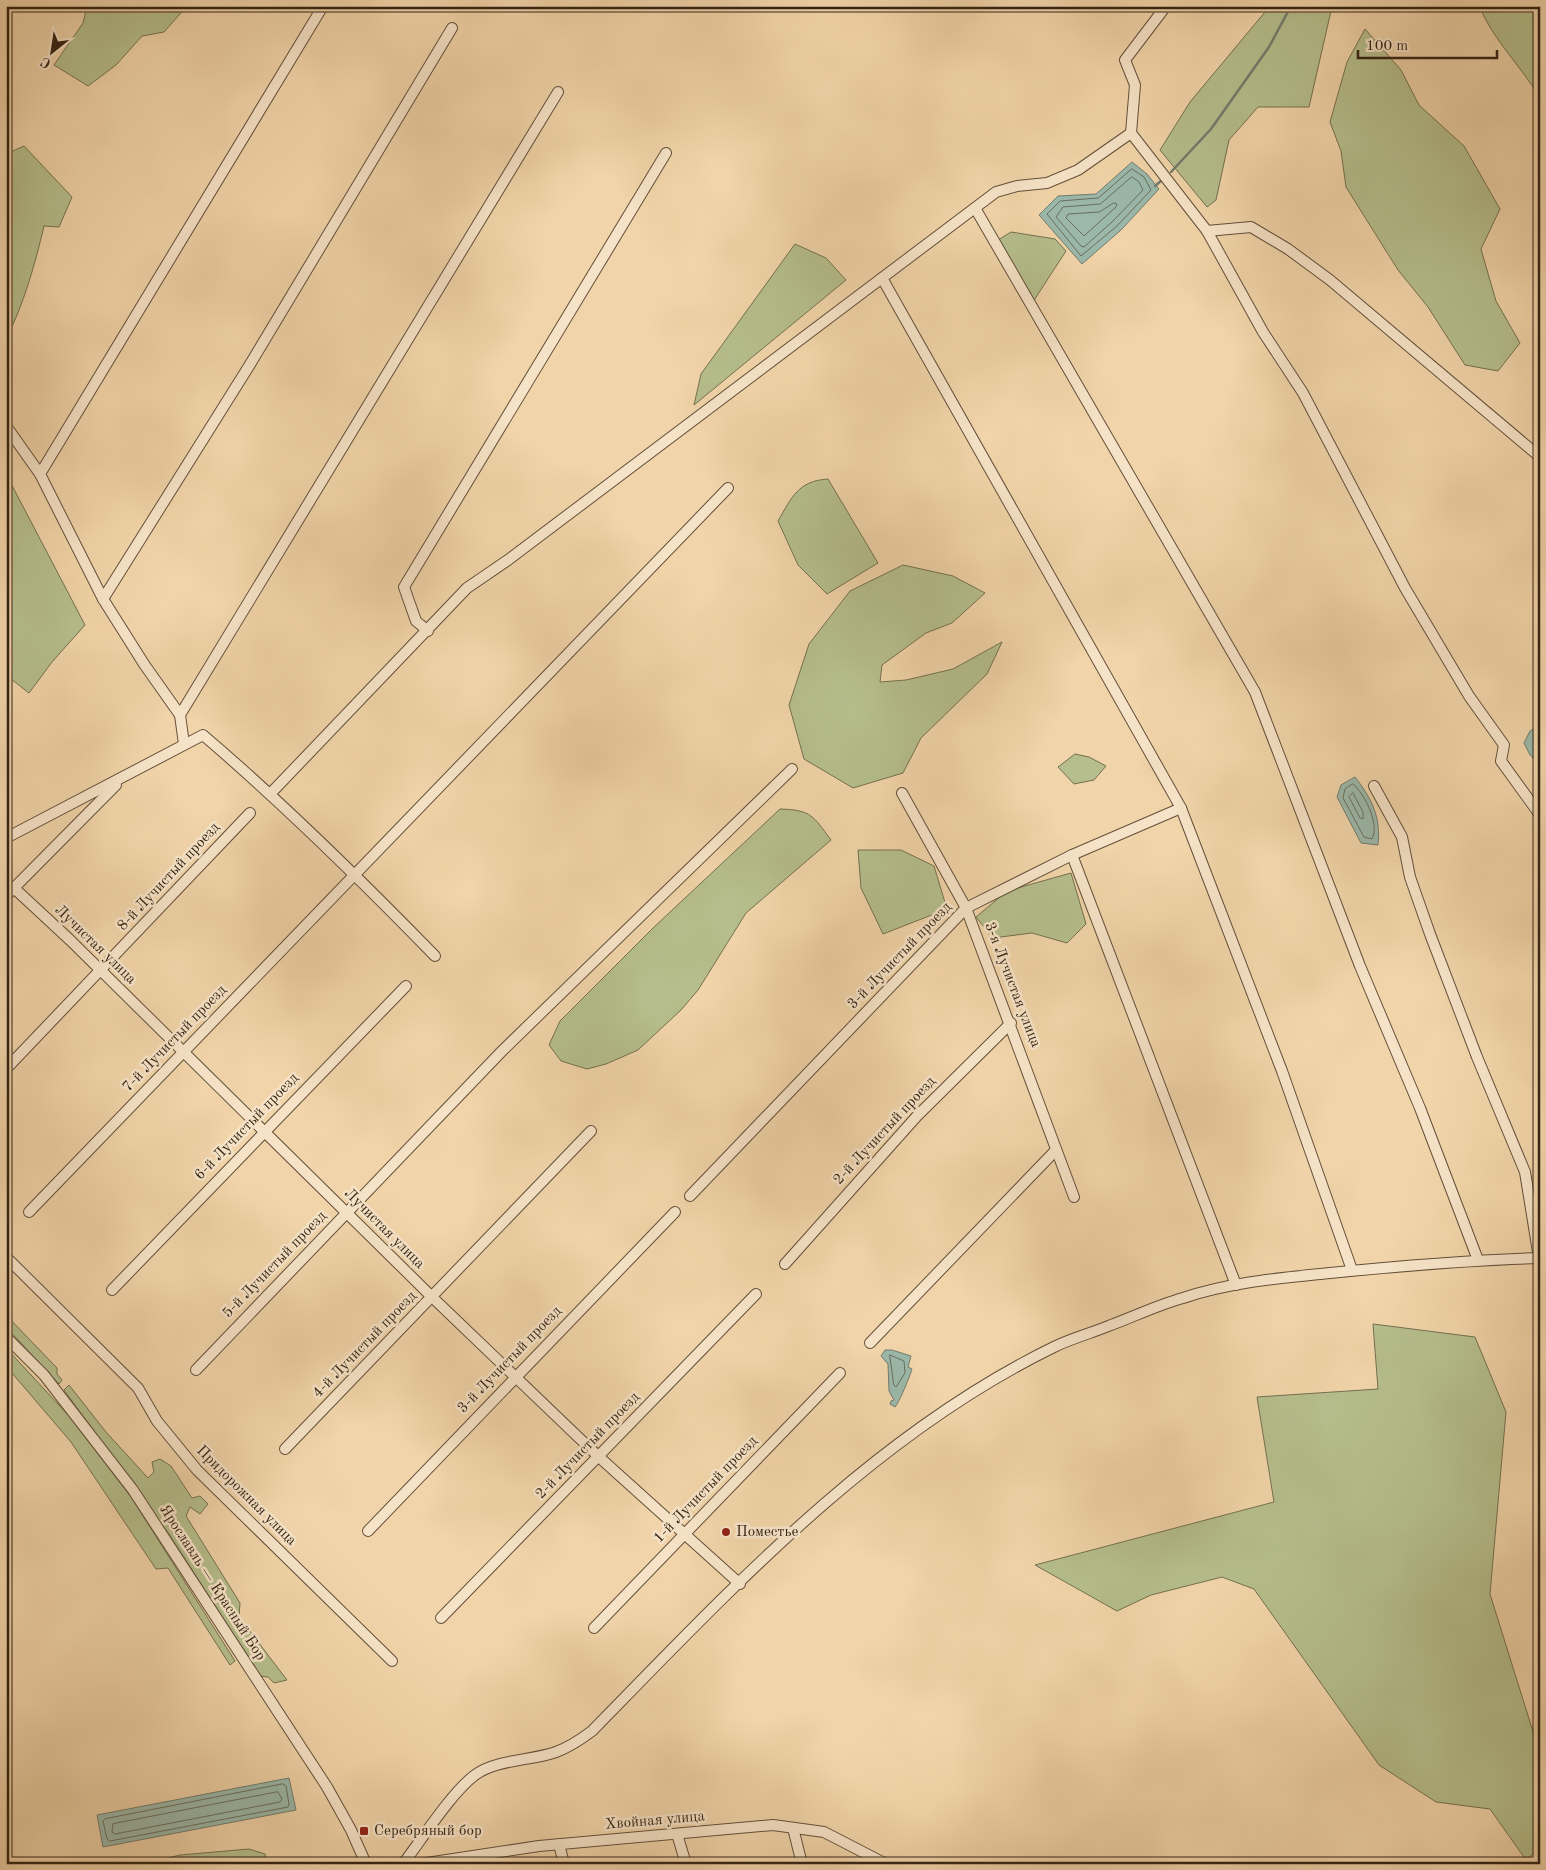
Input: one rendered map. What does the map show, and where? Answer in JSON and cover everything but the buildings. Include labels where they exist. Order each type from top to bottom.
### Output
[{"type":"street","points":[[40,474],[323,6]]},
{"type":"street","points":[[1166,6],[1125,60],[1135,85],[1130,132],[1207,231],[1259,324],[1303,393],[1410,596],[1468,696],[1504,745],[1501,761],[1540,815]]},
{"type":"street","points":[[103,599],[249,366],[452,28]]},
{"type":"street","points":[[180,715],[558,92]]},
{"type":"street","points":[[271,793],[428,631],[467,588],[508,560],[996,192],[1017,186],[1047,183],[1078,170],[1130,132]]},
{"type":"street","points":[[428,631],[416,620],[404,587],[666,152]]},
{"type":"street","points":[[975,208],[1255,692],[1360,966],[1420,1108],[1478,1260]]},
{"type":"street","points":[[1207,231],[1251,227],[1288,249],[1330,280],[1540,457]]},
{"type":"street","points":[[882,278],[1181,808],[1282,1071],[1352,1270]]},
{"type":"street","points":[[6,426],[40,474],[103,599],[144,664],[180,715],[184,744]]},
{"type":"street","name":"7-й Лучистый проезд","points":[[30,1212],[728,488]]},
{"type":"street","points":[[6,838],[202,735],[271,793],[355,874],[435,956]]},
{"type":"street","name":"5-й Лучистый проезд","points":[[196,1370],[502,1051],[792,769]]},
{"type":"street","points":[[6,896],[123,777]]},
{"type":"street","points":[[403,1864],[459,1791],[476,1774],[496,1766],[555,1753],[574,1745],[592,1731],[740,1584],[858,1475],[975,1391],[1055,1347],[1184,1297],[1236,1285],[1352,1270],[1478,1260],[1539,1258],[1525,1172],[1436,950],[1410,877],[1402,837],[1374,786]]},
{"type":"street","name":"3-я Лучистая улица","points":[[902,793],[966,908],[1074,1197]]},
{"type":"street","name":"3-й Лучистый проезд","points":[[690,1196],[966,908],[1072,856],[1181,808]]},
{"type":"street","name":"8-й Лучистый проезд","points":[[6,1069],[102,971],[250,813]]},
{"type":"street","points":[[1072,856],[1236,1285]]},
{"type":"street","name":"Лучистая улица","points":[[14,888],[102,971],[432,1297],[599,1457],[740,1584]]},
{"type":"street","name":"6-й Лучистый проезд","points":[[112,1290],[406,986]]},
{"type":"street","name":"2-й Лучистый проезд","points":[[785,1264],[917,1116],[1010,1024]]},
{"type":"street","name":"4-й Лучистый проезд","points":[[285,1449],[591,1131]]},
{"type":"street","points":[[870,1343],[1056,1150]]},
{"type":"street","name":"3-й Лучистый проезд","points":[[368,1531],[515,1376],[675,1212]]},
{"type":"street","name":"Придорожная улица","points":[[6,1257],[138,1388],[158,1421],[197,1470],[392,1661]]},
{"type":"street","name":"2-й Лучистый проезд","points":[[441,1618],[756,1294]]},
{"type":"street","name":"Ярославль — Красный Бор","points":[[6,1337],[44,1375],[133,1490],[327,1787],[351,1830],[366,1864]]},
{"type":"street","name":"1-й Лучистый проезд","points":[[594,1628],[840,1373]]},
{"type":"street","name":"Хвойная улица","points":[[420,1864],[559,1844],[773,1825],[824,1832],[886,1864]]},
{"type":"street","points":[[793,1828],[802,1864]]},
{"type":"street","points":[[677,1834],[686,1864]]},
{"type":"street","points":[[559,1844],[564,1864]]},
{"type":"green space","points":[[87,6],[187,6],[164,32],[142,36],[116,65],[88,86],[54,65],[83,23]]},
{"type":"green space","points":[[1270,6],[1327,6],[1331,11],[1309,107],[1258,107],[1229,140],[1216,200],[1207,207],[1160,150],[1190,102]]},
{"type":"green space","points":[[1479,6],[1540,6],[1540,98],[1492,31]]},
{"type":"green space","points":[[1365,29],[1401,70],[1419,105],[1464,146],[1500,209],[1481,249],[1496,301],[1520,343],[1498,371],[1465,365],[1428,307],[1398,270],[1346,187],[1341,151],[1330,122],[1347,62]]},
{"type":"green space","points":[[24,146],[72,197],[59,227],[44,226],[28,284],[6,339],[6,154]]},
{"type":"green space","points":[[1011,232],[1055,239],[1066,251],[1031,305],[998,240]]},
{"type":"green space","points":[[795,244],[826,258],[846,280],[694,405],[701,374]]},
{"type":"green space","points":[[6,474],[85,625],[52,662],[29,693],[6,675]]},
{"type":"green space","points":[[828,479],[878,563],[827,594],[798,565],[778,521],[797,492],[809,483]]},
{"type":"green space","points":[[903,565],[953,576],[985,593],[952,623],[926,633],[882,665],[880,682],[906,680],[953,669],[1002,642],[987,674],[921,738],[903,773],[853,788],[804,759],[789,705],[809,644],[850,591]]},
{"type":"green space","points":[[1075,754],[1089,757],[1106,766],[1094,780],[1074,784],[1058,767]]},
{"type":"green space","points":[[780,809],[799,811],[811,816],[831,840],[746,913],[698,990],[681,1010],[638,1050],[606,1064],[587,1069],[561,1061],[549,1045],[560,1021],[653,928]]},
{"type":"green space","points":[[858,850],[901,850],[934,866],[947,909],[883,934],[861,888]]},
{"type":"green space","points":[[1071,873],[1086,924],[1067,943],[1032,933],[993,938],[976,917],[1007,891]]},
{"type":"green space","points":[[6,1315],[57,1368],[57,1374],[62,1380],[59,1384],[6,1327]]},
{"type":"green space","points":[[1373,1324],[1475,1337],[1506,1412],[1490,1594],[1540,1754],[1540,1848],[1526,1860],[1490,1809],[1436,1802],[1379,1765],[1254,1589],[1222,1577],[1151,1595],[1117,1611],[1035,1565],[1274,1502],[1257,1397],[1378,1389]]},
{"type":"green space","points":[[6,1348],[70,1417],[131,1497],[235,1661],[230,1665],[168,1568],[156,1569],[71,1442],[6,1366]]},
{"type":"green space","points":[[69,1385],[106,1432],[148,1478],[154,1472],[152,1462],[160,1459],[171,1466],[192,1498],[200,1496],[208,1504],[200,1514],[190,1507],[186,1516],[240,1603],[239,1617],[287,1680],[274,1683],[268,1677],[260,1676],[169,1534],[64,1390]]},
{"type":"green space","points":[[249,1849],[265,1854],[267,1864],[142,1864],[180,1855]]},
{"type":"water","points":[[1132,162],[1147,174],[1159,189],[1121,230],[1082,264],[1039,215],[1058,196],[1096,194]]},
{"type":"water","points":[[1540,726],[1540,760],[1537,761],[1530,755],[1524,743],[1530,731]]},
{"type":"water","points":[[1355,777],[1371,801],[1377,817],[1378,845],[1361,843],[1337,797],[1341,785]]},
{"type":"water","points":[[885,1350],[892,1350],[911,1356],[908,1367],[912,1369],[895,1407],[890,1404],[894,1400],[889,1391],[888,1364],[881,1356]]},
{"type":"water","points":[[289,1778],[296,1810],[103,1847],[97,1815]]},
{"type":"waterway","points":[[1171,172],[1211,129],[1269,47],[1291,6]]},
{"type":"waterway","points":[[1155,186],[1162,180]]},
{"type":"place","name":"Поместье","points":[[726,1532]]},
{"type":"place","name":"Серебряный бор","points":[[364,1831]]}]
